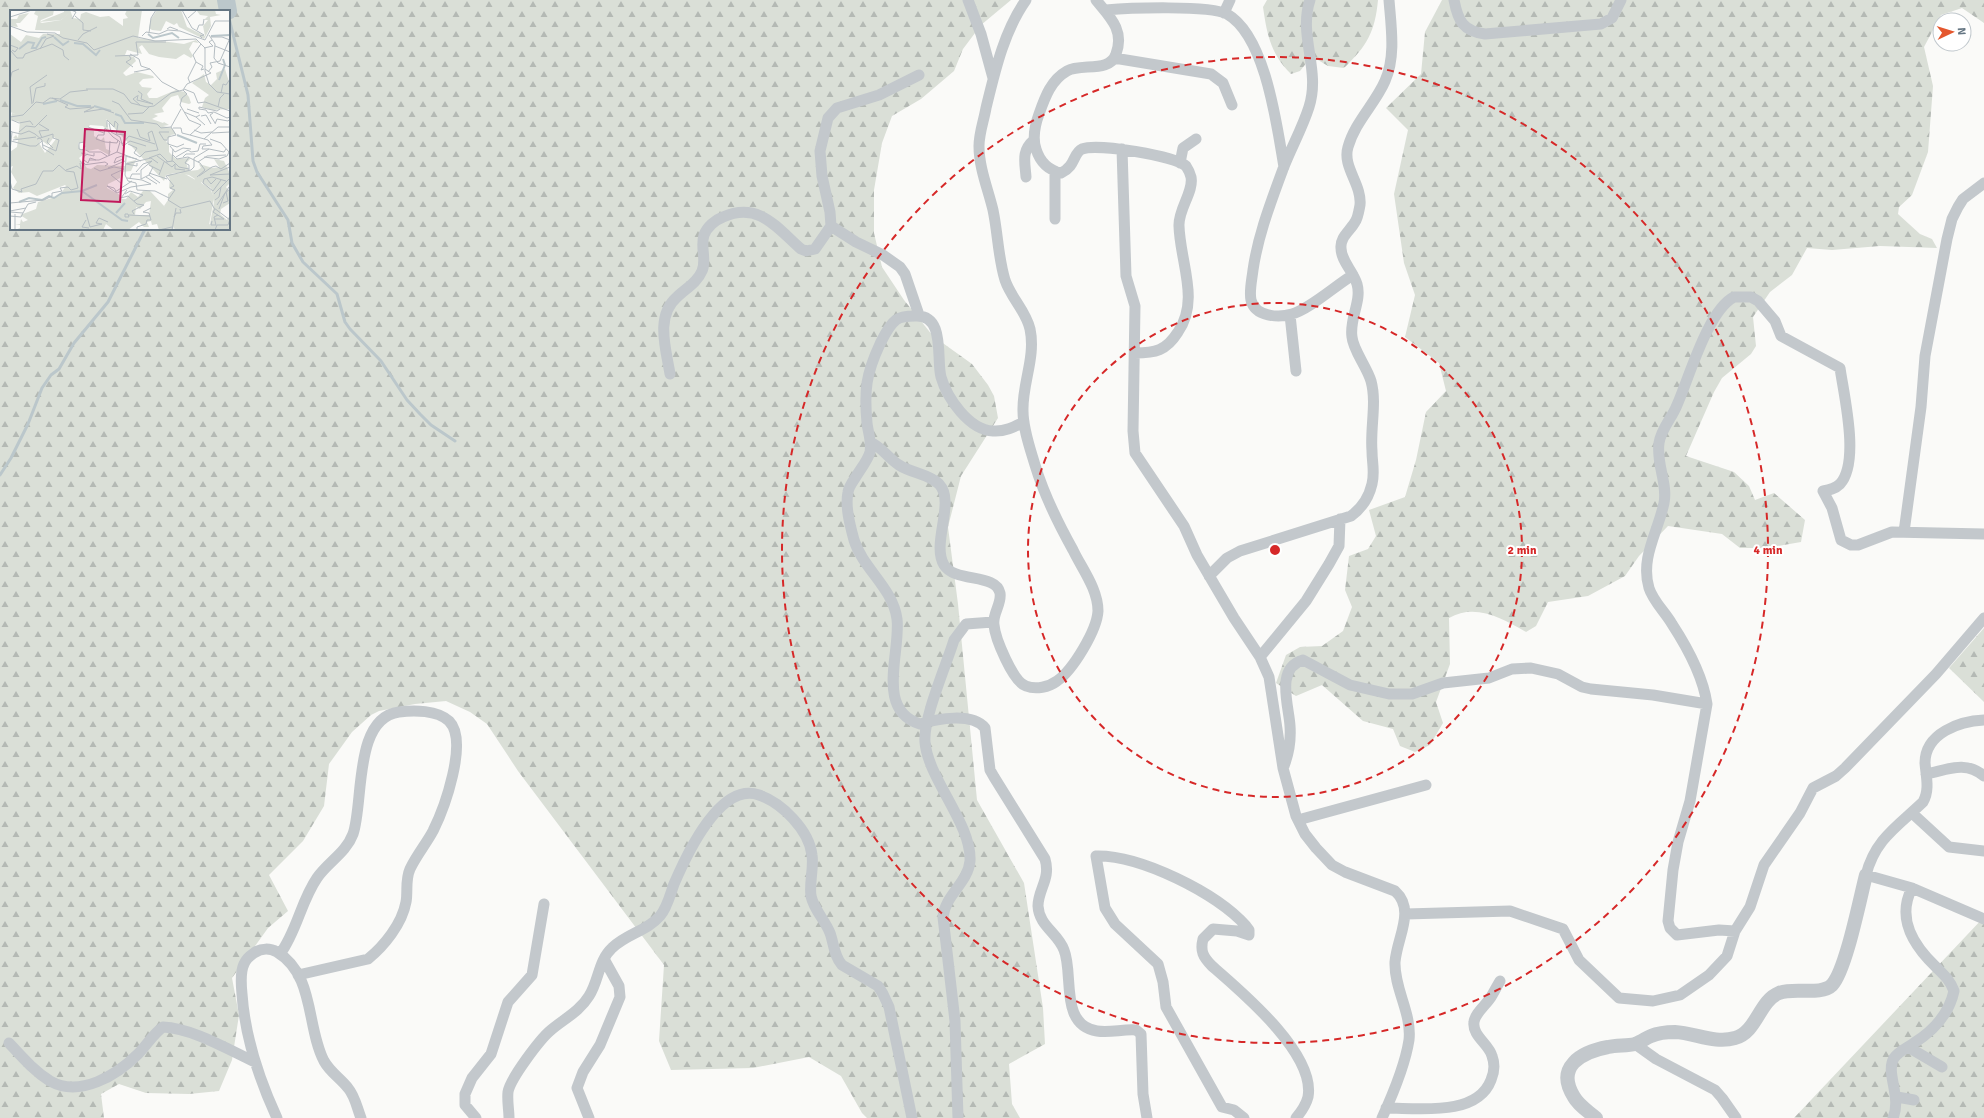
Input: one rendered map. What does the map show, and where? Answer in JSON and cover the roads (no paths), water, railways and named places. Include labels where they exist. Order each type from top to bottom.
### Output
[{"type":"street","points":[[968,0],[981,34],[993,78]]},
{"type":"street","points":[[870,442],[882,448],[896,463],[909,471],[935,481],[942,489],[945,499],[940,538],[942,560],[946,567],[956,574],[995,585],[1000,594],[993,622],[1010,668],[1023,686],[1036,688],[1047,687],[1057,682],[1066,673],[1091,633],[1097,615],[1096,597],[1046,496],[1035,465],[1022,410],[1031,342],[1030,328],[1024,313],[1009,291],[999,260],[993,210],[980,154],[981,130],[993,78],[1011,27],[1026,0]]},
{"type":"street","points":[[1096,0],[1106,10],[1117,28],[1117,53],[1114,58],[1101,66],[1075,68],[1068,71],[1053,84],[1048,92],[1035,126],[1034,140],[1035,147],[1041,161],[1048,169],[1055,172],[1061,173],[1071,167],[1078,152],[1083,149],[1112,148],[1180,163],[1185,166],[1192,179],[1179,216],[1189,304],[1181,328],[1169,344],[1152,353],[1135,353]]},
{"type":"street","points":[[1224,13],[1230,0]]},
{"type":"street","points":[[1310,0],[1305,17],[1313,72],[1312,96],[1296,142],[1284,167],[1260,232],[1252,278],[1251,300],[1254,308],[1260,312],[1274,316],[1290,315],[1303,310],[1354,275]]},
{"type":"street","points":[[1209,576],[1227,558],[1240,551],[1340,520],[1358,511],[1366,501],[1372,485],[1374,472],[1372,451],[1373,397],[1367,369],[1352,339],[1351,329],[1359,295],[1354,275],[1342,256],[1340,249],[1341,243],[1346,234],[1355,222],[1360,205],[1358,185],[1351,175],[1347,148],[1366,110],[1385,81],[1390,65],[1391,27],[1389,0]]},
{"type":"street","points":[[1454,0],[1459,19],[1464,25],[1470,30],[1485,34],[1601,24],[1612,18],[1621,0]]},
{"type":"street","points":[[1106,10],[1124,4],[1208,9],[1224,13],[1240,25],[1258,56],[1272,103],[1284,167]]},
{"type":"street","points":[[1114,58],[1211,74],[1223,83],[1232,105]]},
{"type":"street","points":[[670,374],[664,317],[671,302],[692,285],[702,272],[704,266],[703,241],[709,227],[728,215],[753,212],[766,218],[800,249],[806,251],[815,249],[831,226],[830,212],[822,176],[820,151],[828,118],[837,108],[879,95],[919,75]]},
{"type":"street","points":[[1180,163],[1183,148],[1196,139]]},
{"type":"street","points":[[1026,177],[1025,155],[1027,146],[1034,140]]},
{"type":"street","points":[[1122,149],[1126,276],[1135,306],[1133,431],[1135,453],[1184,526],[1197,555],[1234,618],[1260,657],[1269,677],[1283,768],[1298,820],[1316,848],[1332,865],[1345,872],[1395,891],[1401,896],[1405,906],[1406,914],[1399,937],[1396,967],[1397,982],[1407,1015],[1409,1039],[1405,1055],[1384,1113],[1460,1106],[1480,1097],[1489,1086],[1494,1067],[1492,1055],[1475,1030],[1475,1018],[1491,997],[1500,981]]},
{"type":"street","points":[[1055,172],[1056,219]]},
{"type":"street","points":[[1904,532],[1921,407],[1925,356],[1947,239],[1952,219],[1963,199],[1984,183]]},
{"type":"street","points":[[831,226],[856,242],[883,254],[900,267],[905,274],[919,315]]},
{"type":"street","points":[[1735,931],[1719,930],[1677,935],[1670,928],[1668,921],[1672,870],[1678,842],[1690,801],[1707,704],[1706,693],[1700,678],[1679,635],[1649,589],[1646,565],[1664,502],[1665,491],[1658,452],[1660,437],[1673,414],[1707,332],[1715,317],[1730,299],[1740,296],[1751,297],[1758,301],[1773,317],[1781,336],[1840,368],[1850,428],[1847,469],[1839,485],[1835,488],[1823,491],[1832,508],[1841,540],[1851,545],[1858,545],[1892,532],[1984,534]]},
{"type":"street","points":[[1024,422],[1007,429],[994,431],[977,425],[965,416],[949,395],[941,378],[937,333],[929,321],[919,315],[905,316],[895,321],[884,336],[869,369],[865,390],[870,452],[848,492],[850,521],[859,553],[865,565],[885,591],[896,614],[897,637],[893,675],[895,700],[906,716],[920,724],[928,721],[961,719],[981,723],[985,728],[990,770],[1045,859],[1047,865],[1046,875],[1038,905],[1040,914],[1049,931],[1063,946],[1066,956],[1070,1004],[1075,1016],[1094,1031],[1101,1032],[1129,1029],[1136,1030],[1141,1034],[1143,1094],[1148,1118]]},
{"type":"street","points":[[1290,315],[1296,371]]},
{"type":"street","points":[[1260,657],[1306,601],[1329,564],[1339,546],[1340,520]]},
{"type":"street","points":[[1406,914],[1500,910],[1510,911],[1563,929],[1582,963],[1620,998],[1628,1000],[1667,1000],[1689,990],[1709,975],[1727,956],[1735,931],[1750,907],[1764,865],[1800,813],[1813,788],[1836,776],[1850,763],[1936,674],[1984,618]]},
{"type":"street","points":[[958,1118],[955,1021],[943,917],[947,901],[964,880],[970,860],[964,834],[928,756],[924,732],[954,640],[958,633],[966,624],[993,622]]},
{"type":"street","points":[[1283,768],[1288,757],[1290,728],[1286,681],[1293,665],[1303,660],[1350,685],[1389,694],[1412,694],[1442,683],[1489,678],[1512,669],[1531,668],[1558,674],[1582,687],[1591,689],[1653,695],[1707,704]]},
{"type":"street","points":[[280,954],[298,923],[317,877],[349,844],[357,818],[360,780],[366,748],[379,723],[398,712],[433,714],[449,721],[453,727],[456,737],[451,780],[438,821],[409,870],[406,902],[397,925],[377,952],[368,959],[298,975]]},
{"type":"street","points":[[1596,1118],[1574,1098],[1568,1078],[1570,1068],[1574,1061],[1581,1055],[1608,1047],[1635,1044],[1652,1036],[1676,1032],[1716,1040],[1737,1038],[1746,1032],[1769,1001],[1778,994],[1790,991],[1824,989],[1832,985],[1844,958],[1870,859],[1876,847],[1912,813],[1927,795],[1925,760],[1928,751],[1936,738],[1951,726],[1971,720],[1984,720]]},
{"type":"street","points":[[1926,774],[1961,766],[1980,772],[1984,776]]},
{"type":"street","points":[[1298,820],[1426,785]]},
{"type":"street","points":[[509,1118],[508,1091],[520,1068],[548,1033],[574,1014],[590,996],[604,959],[615,945],[645,928],[660,916],[689,854],[708,822],[730,798],[748,792],[767,798],[789,816],[808,842],[812,855],[811,895],[814,904],[828,928],[838,961],[851,971],[878,986],[889,1007],[912,1118]]},
{"type":"street","points":[[1912,813],[1949,847],[1984,851]]},
{"type":"street","points":[[1224,1118],[1222,1107],[1166,1007],[1163,982],[1158,964],[1115,924],[1105,908],[1096,856],[1133,860],[1159,870],[1217,902],[1246,926],[1249,930],[1249,935],[1236,931],[1213,929],[1203,939],[1202,952],[1208,962],[1263,1014],[1295,1052],[1304,1067],[1308,1087],[1306,1102],[1296,1118]]},
{"type":"street","points":[[1866,875],[1912,888],[1984,919]]},
{"type":"street","points":[[1893,1118],[1896,1110],[1896,1097],[1891,1065],[1895,1057],[1926,1035],[1945,1014],[1952,1000],[1954,991],[1946,975],[1922,952],[1908,926],[1905,913],[1907,899],[1912,888]]},
{"type":"street","points":[[476,1118],[465,1105],[465,1094],[472,1078],[491,1054],[508,1002],[532,975],[544,904]]},
{"type":"street","points":[[278,1118],[255,1062],[244,1011],[241,980],[242,968],[249,958],[260,950],[272,949],[280,954],[298,975],[304,988],[317,1045],[331,1072],[352,1092],[361,1118]]},
{"type":"street","points":[[589,1118],[577,1088],[583,1072],[600,1045],[620,997],[619,986],[604,959]]},
{"type":"street","points":[[9,1043],[25,1060],[52,1082],[77,1087],[104,1079],[119,1070],[139,1054],[163,1027],[171,1027],[203,1038],[255,1062]]},
{"type":"street","points":[[1635,1044],[1656,1059],[1715,1090],[1736,1118]]},
{"type":"street","points":[[1908,1047],[1942,1067]]},
{"type":"street","points":[[1896,1097],[1914,1100]]},
{"type":"street","points":[[1222,1107],[1234,1110],[1244,1118]]},
{"type":"waterway","points":[[226,0],[228,10]]},
{"type":"waterway","points":[[230,22],[248,95],[253,161],[257,172],[288,220],[292,243],[303,262],[337,294],[345,322],[381,361],[407,400],[431,425],[455,441]]},
{"type":"waterway","points":[[0,475],[11,458],[28,424],[42,388],[51,375],[59,369],[74,343],[108,302],[144,230]]}]
